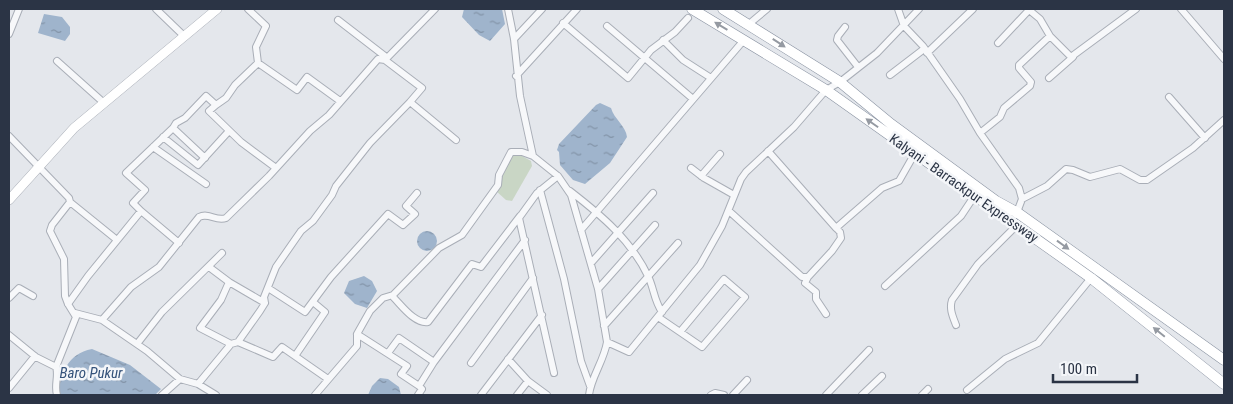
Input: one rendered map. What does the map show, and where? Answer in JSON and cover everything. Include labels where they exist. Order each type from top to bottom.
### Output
[{"type":"highway","points":[[723,9],[840,82],[891,124],[996,201],[1018,212],[1224,360]]},
{"type":"highway","name":"Kalyani - Barrackpur Expressway","points":[[690,14],[744,40],[826,90],[1091,278],[1224,384]]},
{"type":"main road","points":[[9,200],[74,128],[217,9]]},
{"type":"street","points":[[9,34],[19,9]]},
{"type":"street","points":[[156,9],[184,36]]},
{"type":"street","points":[[248,9],[266,26],[256,47],[258,63],[297,90],[307,77],[340,101]]},
{"type":"street","points":[[102,320],[131,287],[159,267],[179,244],[199,216],[209,215],[217,220],[226,218],[310,131],[329,115],[378,59],[385,59],[435,9]]},
{"type":"street","points":[[509,9],[514,39],[516,76],[533,156]]},
{"type":"street","points":[[514,39],[542,9]]},
{"type":"street","points":[[516,76],[577,9]]},
{"type":"street","points":[[749,24],[767,9]]},
{"type":"street","points":[[898,9],[904,26],[926,51],[960,100],[980,133],[1019,188],[1022,199],[1013,223],[978,264],[952,300],[950,305],[956,325]]},
{"type":"street","points":[[607,342],[629,352],[700,265],[729,211],[734,195],[746,172],[794,126],[826,90],[840,82],[876,53],[919,9]]},
{"type":"street","points":[[890,75],[926,51],[973,9]]},
{"type":"street","points":[[998,43],[1028,9],[1040,19],[1050,36],[1068,56],[1073,57]]},
{"type":"street","points":[[1049,78],[1073,57],[1136,9]]},
{"type":"street","points":[[1181,9],[1224,59]]},
{"type":"street","points":[[563,23],[628,78],[651,50],[690,14]]},
{"type":"street","points":[[198,384],[234,343],[265,303],[264,297],[276,267],[301,231],[313,221],[332,195],[336,186],[370,143],[422,88],[338,20]]},
{"type":"street","points":[[607,26],[693,99]]},
{"type":"street","points":[[846,27],[837,40],[858,67]]},
{"type":"street","points":[[980,133],[1000,117],[1004,108],[1031,84],[1019,65],[1050,36]]},
{"type":"street","points":[[664,40],[683,60],[711,78]]},
{"type":"street","points":[[581,230],[744,40]]},
{"type":"street","points":[[57,61],[104,103]]},
{"type":"street","points":[[258,63],[226,98],[209,111],[229,131],[276,168]]},
{"type":"street","points":[[179,244],[133,203],[145,190],[126,173],[206,96],[216,105]]},
{"type":"street","points":[[1169,97],[1205,138]]},
{"type":"street","points":[[410,102],[456,140]]},
{"type":"street","points":[[1022,199],[1046,186],[1066,169],[1074,170],[1090,177],[1120,169],[1140,180],[1147,180],[1205,138],[1224,120]]},
{"type":"street","points":[[173,128],[205,158]]},
{"type":"street","points":[[163,137],[198,165],[229,131]]},
{"type":"street","points":[[9,136],[38,168],[58,186],[69,198],[70,202],[117,240]]},
{"type":"street","points":[[153,147],[206,184]]},
{"type":"street","points":[[768,151],[840,232],[841,238],[805,283],[816,292],[816,299],[826,314]]},
{"type":"street","points":[[315,395],[357,346],[357,334],[370,311],[383,298],[393,295],[439,248],[462,235],[498,185],[499,175],[511,152],[522,152],[533,156],[558,176],[569,190],[597,212],[618,232],[633,250],[649,277],[660,315],[680,332],[702,347],[745,297],[724,279],[680,332]]},
{"type":"street","points":[[836,228],[882,188],[899,181],[915,153]]},
{"type":"street","points":[[701,176],[720,154]]},
{"type":"street","points":[[691,168],[734,195]]},
{"type":"street","points":[[393,295],[410,314],[423,323],[428,322],[472,264],[481,267],[528,204],[540,190],[558,176]]},
{"type":"street","points":[[540,190],[564,279],[581,361],[590,386]]},
{"type":"street","points":[[569,190],[598,289],[607,342],[606,352],[590,386],[589,395]]},
{"type":"street","points":[[268,288],[305,312],[331,277],[388,214],[403,225],[415,214],[406,206],[417,193]]},
{"type":"street","points":[[591,263],[653,193]]},
{"type":"street","points":[[885,286],[962,216],[974,195]]},
{"type":"street","points":[[57,395],[55,386],[56,367],[76,317],[68,304],[64,288],[64,259],[50,231],[70,202]]},
{"type":"street","points":[[68,304],[88,276],[141,211]]},
{"type":"street","points":[[729,211],[802,277],[808,277]]},
{"type":"street","points":[[520,216],[542,315],[544,334],[554,373]]},
{"type":"street","points":[[598,289],[655,226]]},
{"type":"street","points":[[419,386],[434,362],[525,240]]},
{"type":"street","points":[[604,326],[678,243]]},
{"type":"street","points":[[137,344],[162,312],[222,253]]},
{"type":"street","points":[[209,267],[229,282],[265,303]]},
{"type":"street","points":[[471,363],[533,278]]},
{"type":"street","points":[[967,390],[1004,359],[1038,343],[1091,278]]},
{"type":"street","points":[[229,282],[221,300],[200,328],[273,357],[282,347],[328,379]]},
{"type":"street","points":[[9,298],[18,288],[33,296]]},
{"type":"street","points":[[295,356],[325,312],[313,302]]},
{"type":"street","points":[[75,313],[102,320],[137,344],[180,378],[198,384],[216,395]]},
{"type":"street","points":[[480,395],[542,315]]},
{"type":"street","points":[[357,334],[407,366],[401,374],[419,386],[422,390],[418,395]]},
{"type":"street","points":[[9,335],[35,356],[56,367]]},
{"type":"street","points":[[388,353],[399,338],[434,362]]},
{"type":"street","points":[[826,395],[869,350]]},
{"type":"street","points":[[9,388],[35,356]]},
{"type":"street","points":[[508,359],[528,381],[547,395]]},
{"type":"street","points":[[862,395],[882,376]]},
{"type":"street","points":[[162,395],[180,378]]},
{"type":"street","points":[[732,395],[747,380]]},
{"type":"street","points":[[517,395],[528,381]]},
{"type":"street","points":[[922,395],[928,389]]},
{"type":"street","points":[[711,395],[715,393],[724,395]]},
{"type":"green space","points":[[513,155],[522,156],[531,161],[532,166],[512,201],[506,200],[496,191],[501,175]]},
{"type":"water","points":[[464,9],[502,9],[505,24],[490,41],[479,35],[462,17]]},
{"type":"water","points":[[44,14],[62,17],[70,27],[70,34],[65,41],[38,33]]},
{"type":"water","points":[[600,103],[611,108],[627,137],[610,163],[585,184],[573,180],[560,165],[559,152],[557,150],[559,144]]},
{"type":"water","points":[[427,231],[434,234],[437,241],[434,248],[427,251],[420,248],[417,241],[420,234]]},
{"type":"water","points":[[364,276],[372,281],[377,291],[367,308],[355,304],[344,293],[349,281]]},
{"type":"water","name":"Baro Pukur","points":[[92,349],[130,365],[161,389],[155,395],[58,395],[63,372],[71,360],[77,355]]},
{"type":"water","points":[[380,378],[388,379],[399,387],[401,395],[368,395],[372,386]]}]
